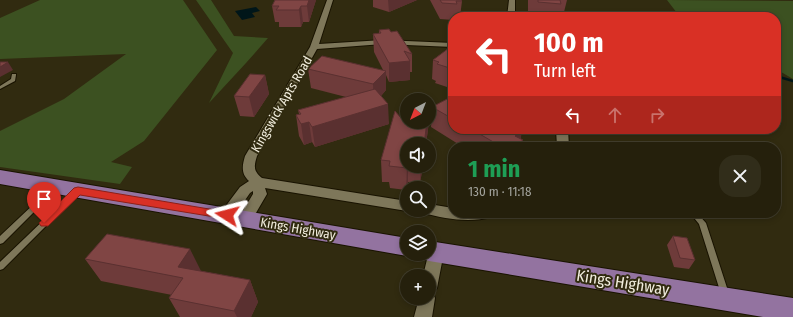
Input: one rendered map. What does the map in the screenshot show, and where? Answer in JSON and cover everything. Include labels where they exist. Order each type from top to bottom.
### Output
[{"type":"main road","name":"Kings Highway","points":[[0,177],[400,246]]},
{"type":"main road","name":"Kings Highway","points":[[436,253],[793,310]]},
{"type":"street","name":"Kingswick Apts Road","points":[[258,182],[250,175],[248,167],[251,156],[269,128],[314,47],[330,0]]},
{"type":"street","points":[[511,12],[512,0]]},
{"type":"street","name":"Kingswick Apts Road","points":[[314,47],[383,42],[448,45]]},
{"type":"street","points":[[236,217],[245,190],[258,182],[400,205]]},
{"type":"street","points":[[236,217],[260,194],[258,182]]},
{"type":"street","points":[[436,210],[448,212]]},
{"type":"street","points":[[423,317],[426,305]]},
{"type":"lane","points":[[0,88],[12,80],[14,75]]},
{"type":"lane","points":[[0,241],[57,186]]},
{"type":"lane","points":[[0,267],[78,191]]},
{"type":"lane","points":[[698,218],[702,223],[726,299]]},
{"type":"green space","points":[[40,0],[183,0],[217,50],[144,141],[111,162],[132,167],[120,184],[0,167],[0,131],[64,99],[126,54],[0,59],[0,18]]},
{"type":"green space","points":[[196,0],[211,0],[234,36],[268,38],[209,103],[233,53]]},
{"type":"green space","points":[[667,0],[793,1],[793,79],[781,72],[781,12],[676,12]]},
{"type":"shaded area","points":[[256,7],[260,11],[252,13],[255,17],[242,20],[235,11]]},
{"type":"building","points":[[275,0],[309,0],[307,6],[301,6],[299,10],[276,10],[279,6],[272,6]]},
{"type":"building","points":[[440,0],[462,1],[456,1],[457,4],[442,3]]},
{"type":"building","points":[[538,0],[560,0],[561,4],[538,2]]},
{"type":"building","points":[[389,29],[391,32],[397,31],[412,54],[404,51],[410,61],[389,63],[373,34],[381,33],[379,30]]},
{"type":"building","points":[[448,49],[448,67],[437,64],[439,62],[433,60]]},
{"type":"building","points":[[322,56],[386,71],[373,84],[308,69]]},
{"type":"building","points":[[0,62],[8,62],[0,67]]},
{"type":"building","points":[[250,74],[265,75],[249,97],[234,96]]},
{"type":"building","points":[[375,89],[388,104],[312,127],[309,122],[301,124],[296,115],[301,114],[298,110]]},
{"type":"building","points":[[448,99],[448,116],[436,109],[436,105]]},
{"type":"building","points":[[395,111],[400,117],[400,129],[426,129],[425,137],[400,137],[400,167],[389,166],[390,161],[381,160]]},
{"type":"building","points":[[480,134],[518,134],[515,136],[523,140],[520,142],[493,142]]},
{"type":"building","points":[[107,234],[190,249],[178,267],[250,280],[234,311],[169,298],[183,278],[85,259]]},
{"type":"building","points":[[673,236],[687,238],[695,260],[680,258]]},
{"type":"waterway","points":[[781,77],[793,81]]},
{"type":"route","points":[[44,223],[78,191],[227,215]]}]
